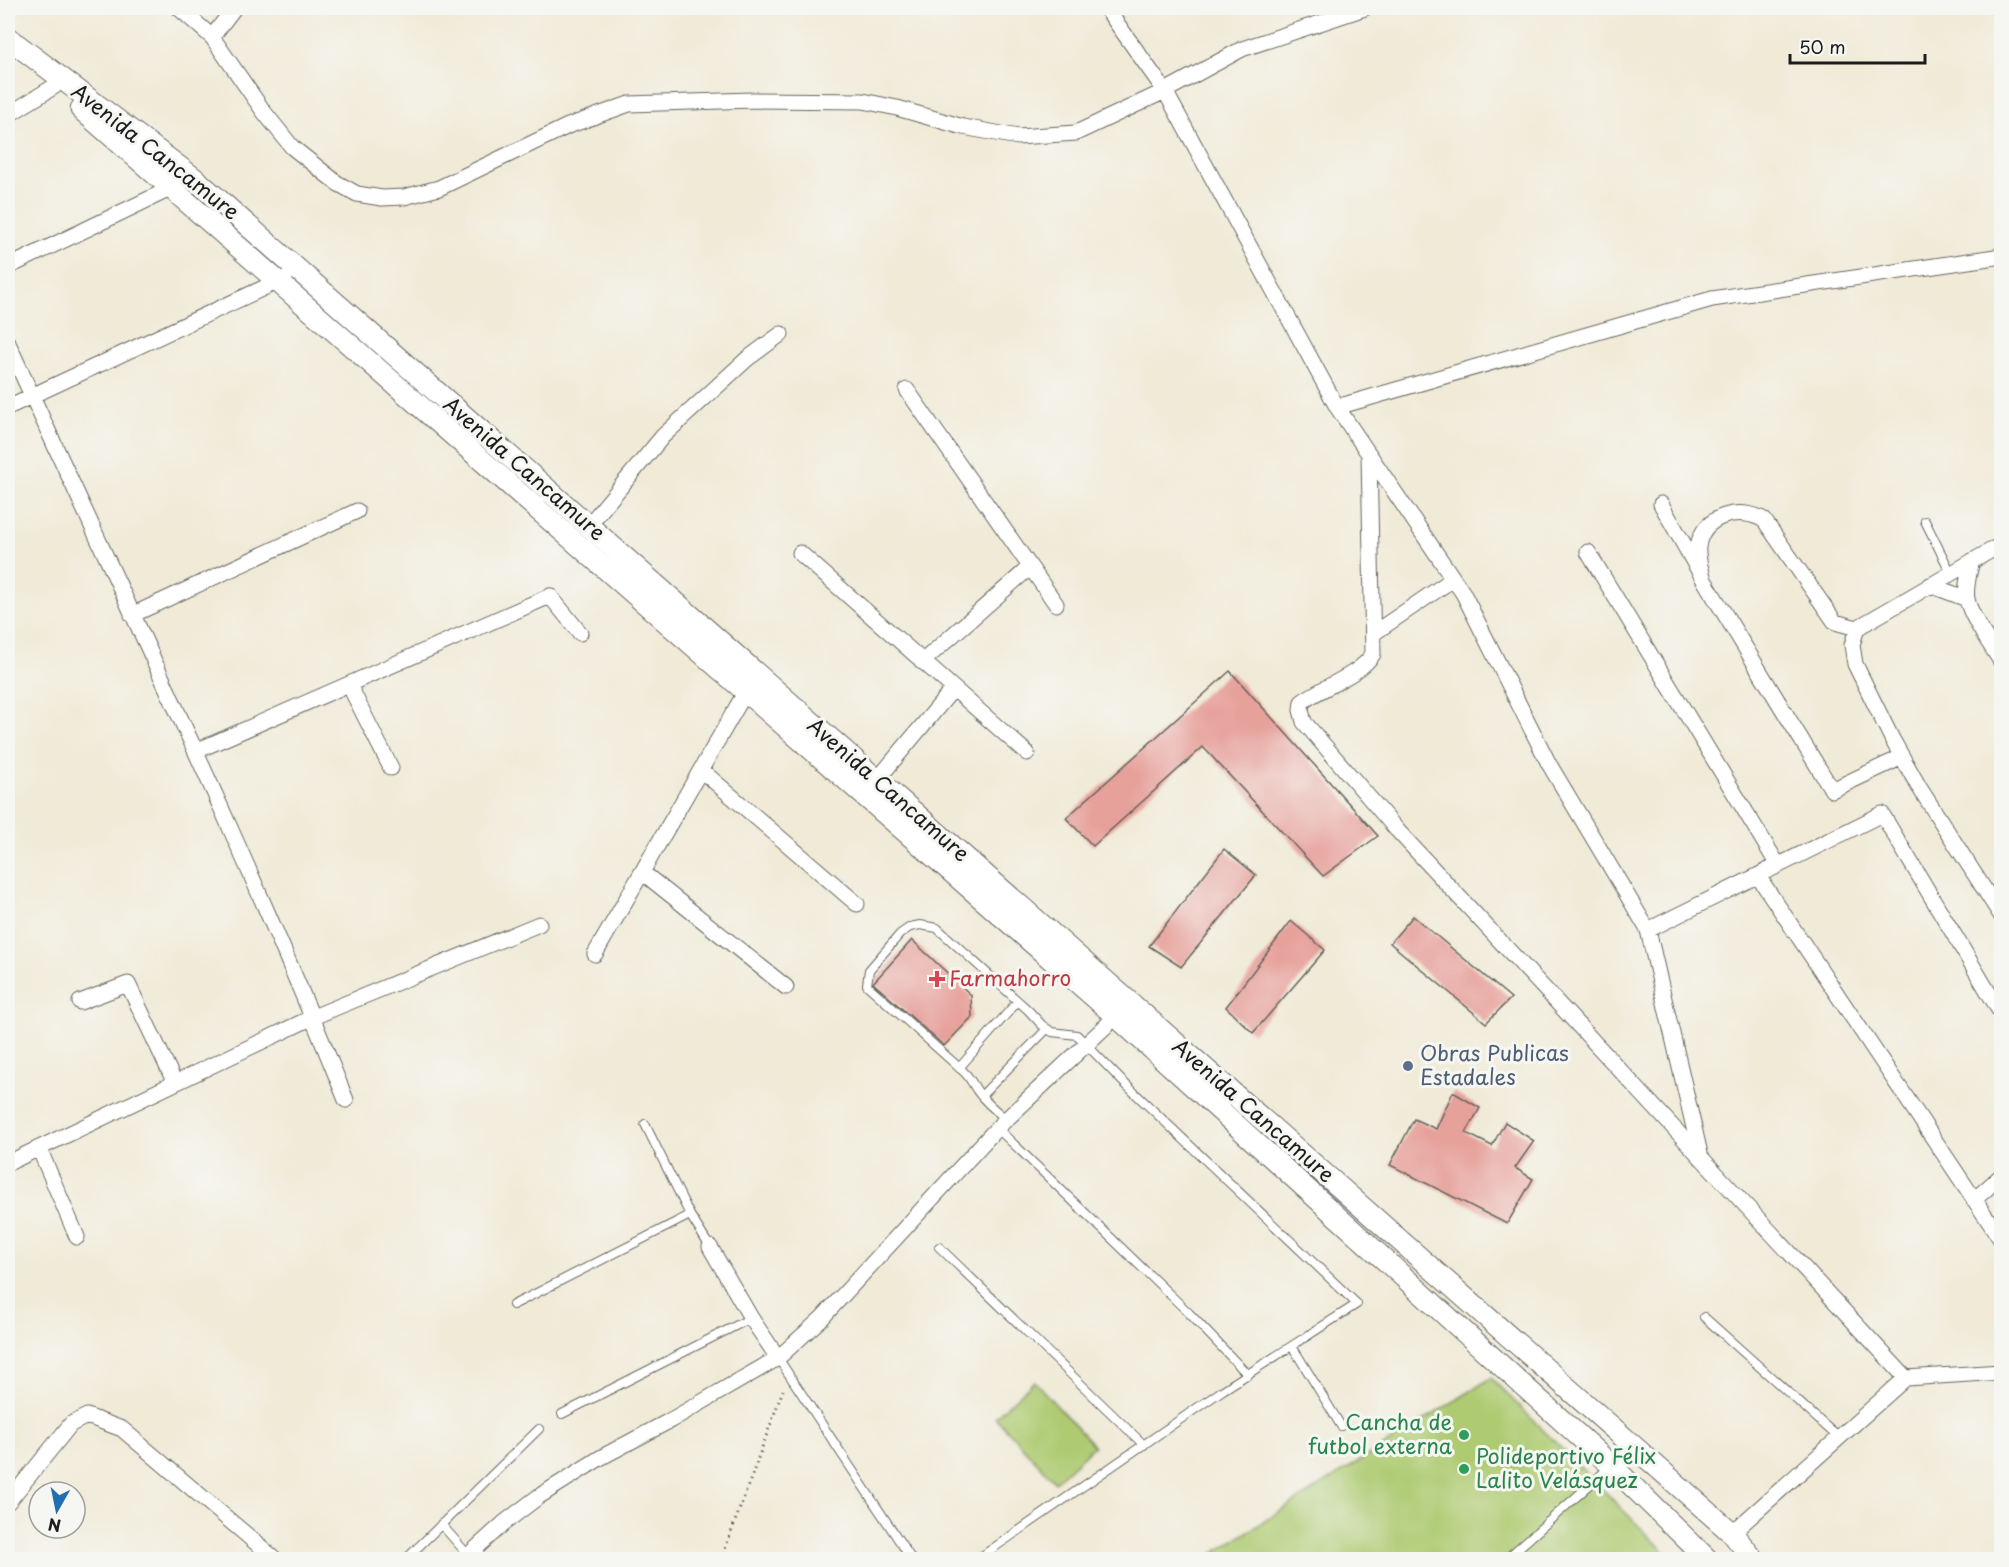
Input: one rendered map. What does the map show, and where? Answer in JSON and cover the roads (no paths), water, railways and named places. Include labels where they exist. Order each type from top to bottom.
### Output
[{"type":"main road","name":"Avenida Cancamure","points":[[8,38],[195,179],[877,780],[1612,1467],[1708,1560]]},
{"type":"main road","name":"Avenida Cancamure","points":[[8,45],[746,691],[1124,1010],[1633,1446],[1732,1533],[1754,1560]]},
{"type":"street","points":[[179,8],[212,37],[264,112],[292,147],[337,183],[357,194],[382,198],[404,197],[439,188],[567,126],[629,104],[753,100],[863,101],[963,127],[1017,137],[1076,133],[1165,91],[1242,49],[1365,8]]},
{"type":"street","points":[[212,37],[234,8]]},
{"type":"street","points":[[1106,8],[1165,91],[1337,407],[1463,593],[1549,764],[1648,930],[1701,1158]]},
{"type":"street","points":[[8,115],[55,86]]},
{"type":"street","points":[[8,267],[171,188],[195,179]]},
{"type":"street","points":[[1337,407],[1712,299],[2001,256]]},
{"type":"street","points":[[8,407],[300,272]]},
{"type":"street","points":[[588,526],[663,436],[747,359],[781,334]]},
{"type":"street","points":[[8,343],[196,751],[313,1017],[346,1100]]},
{"type":"street","points":[[907,390],[1056,604]]},
{"type":"street","points":[[1369,453],[1373,654],[1369,661],[1302,702],[1304,722],[1396,830],[1906,1378]]},
{"type":"street","points":[[1660,504],[1832,790],[1902,758]]},
{"type":"street","points":[[132,615],[357,511]]},
{"type":"street","points":[[1704,580],[1698,562],[1698,546],[1701,536],[1708,527],[1735,512],[1756,516],[1764,520],[1835,622],[1857,628]]},
{"type":"street","points":[[2001,544],[1857,628],[1852,645],[1855,664],[1902,758],[2001,917]]},
{"type":"street","points":[[1588,552],[1778,866]]},
{"type":"street","points":[[800,553],[1027,753]]},
{"type":"street","points":[[1972,561],[1967,579],[1967,599],[1971,611],[2001,663]]},
{"type":"street","points":[[922,662],[1030,567]]},
{"type":"street","points":[[1374,633],[1453,579]]},
{"type":"street","points":[[1930,585],[1967,599]]},
{"type":"street","points":[[196,751],[550,597],[580,633]]},
{"type":"street","points":[[349,685],[391,768]]},
{"type":"street","points":[[877,780],[953,689]]},
{"type":"street","points":[[596,954],[746,691]]},
{"type":"street","points":[[701,770],[857,904]]},
{"type":"street","points":[[1648,930],[1882,814],[2001,1015]]},
{"type":"street","points":[[642,872],[786,987]]},
{"type":"street","points":[[1758,876],[2001,1241]]},
{"type":"street","points":[[8,1163],[313,1017],[539,924]]},
{"type":"street","points":[[80,1002],[128,984],[175,1083]]},
{"type":"street","points":[[466,1557],[538,1497],[600,1458],[778,1358],[822,1318],[1001,1124],[1124,1010]]},
{"type":"street","points":[[39,1148],[77,1237]]},
{"type":"street","points":[[1974,1200],[2001,1175]]},
{"type":"street","points":[[710,1246],[751,1318],[778,1358]]},
{"type":"street","points":[[1732,1533],[1906,1378],[2001,1372]]},
{"type":"street","points":[[8,1502],[71,1424],[87,1416],[122,1429],[276,1560]]},
{"type":"street","points":[[1612,1467],[1633,1446]]},
{"type":"lane","points":[[1925,521],[1951,573]]},
{"type":"lane","points":[[976,1560],[1248,1375],[1357,1304],[1077,1035],[1052,1032],[1047,1029],[937,928],[929,925],[910,927],[900,934],[869,970],[867,985],[973,1081],[1001,1124],[1248,1375]]},
{"type":"lane","points":[[959,1068],[1018,1001]]},
{"type":"lane","points":[[981,1096],[1047,1029]]},
{"type":"lane","points":[[645,1124],[690,1215],[710,1246]]},
{"type":"lane","points":[[513,1305],[690,1215]]},
{"type":"lane","points":[[939,1247],[1144,1445]]},
{"type":"lane","points":[[1704,1317],[1839,1438]]},
{"type":"lane","points":[[562,1414],[751,1318]]},
{"type":"lane","points":[[1292,1346],[1341,1426]]},
{"type":"lane","points":[[778,1358],[912,1560]]},
{"type":"lane","points":[[405,1560],[540,1429]]},
{"type":"lane","points":[[1505,1560],[1612,1467]]},
{"type":"lane","points":[[441,1524],[466,1557]]},
{"type":"place","name":"Farmahorro","points":[[937,979]]},
{"type":"place","name":"Obras Publicas Estadales","points":[[1408,1066]]},
{"type":"place","name":"Cancha de futbol externa","points":[[1464,1435]]},
{"type":"place","name":"Polideportivo Félix Lalito Velásquez","points":[[1464,1469]]}]
